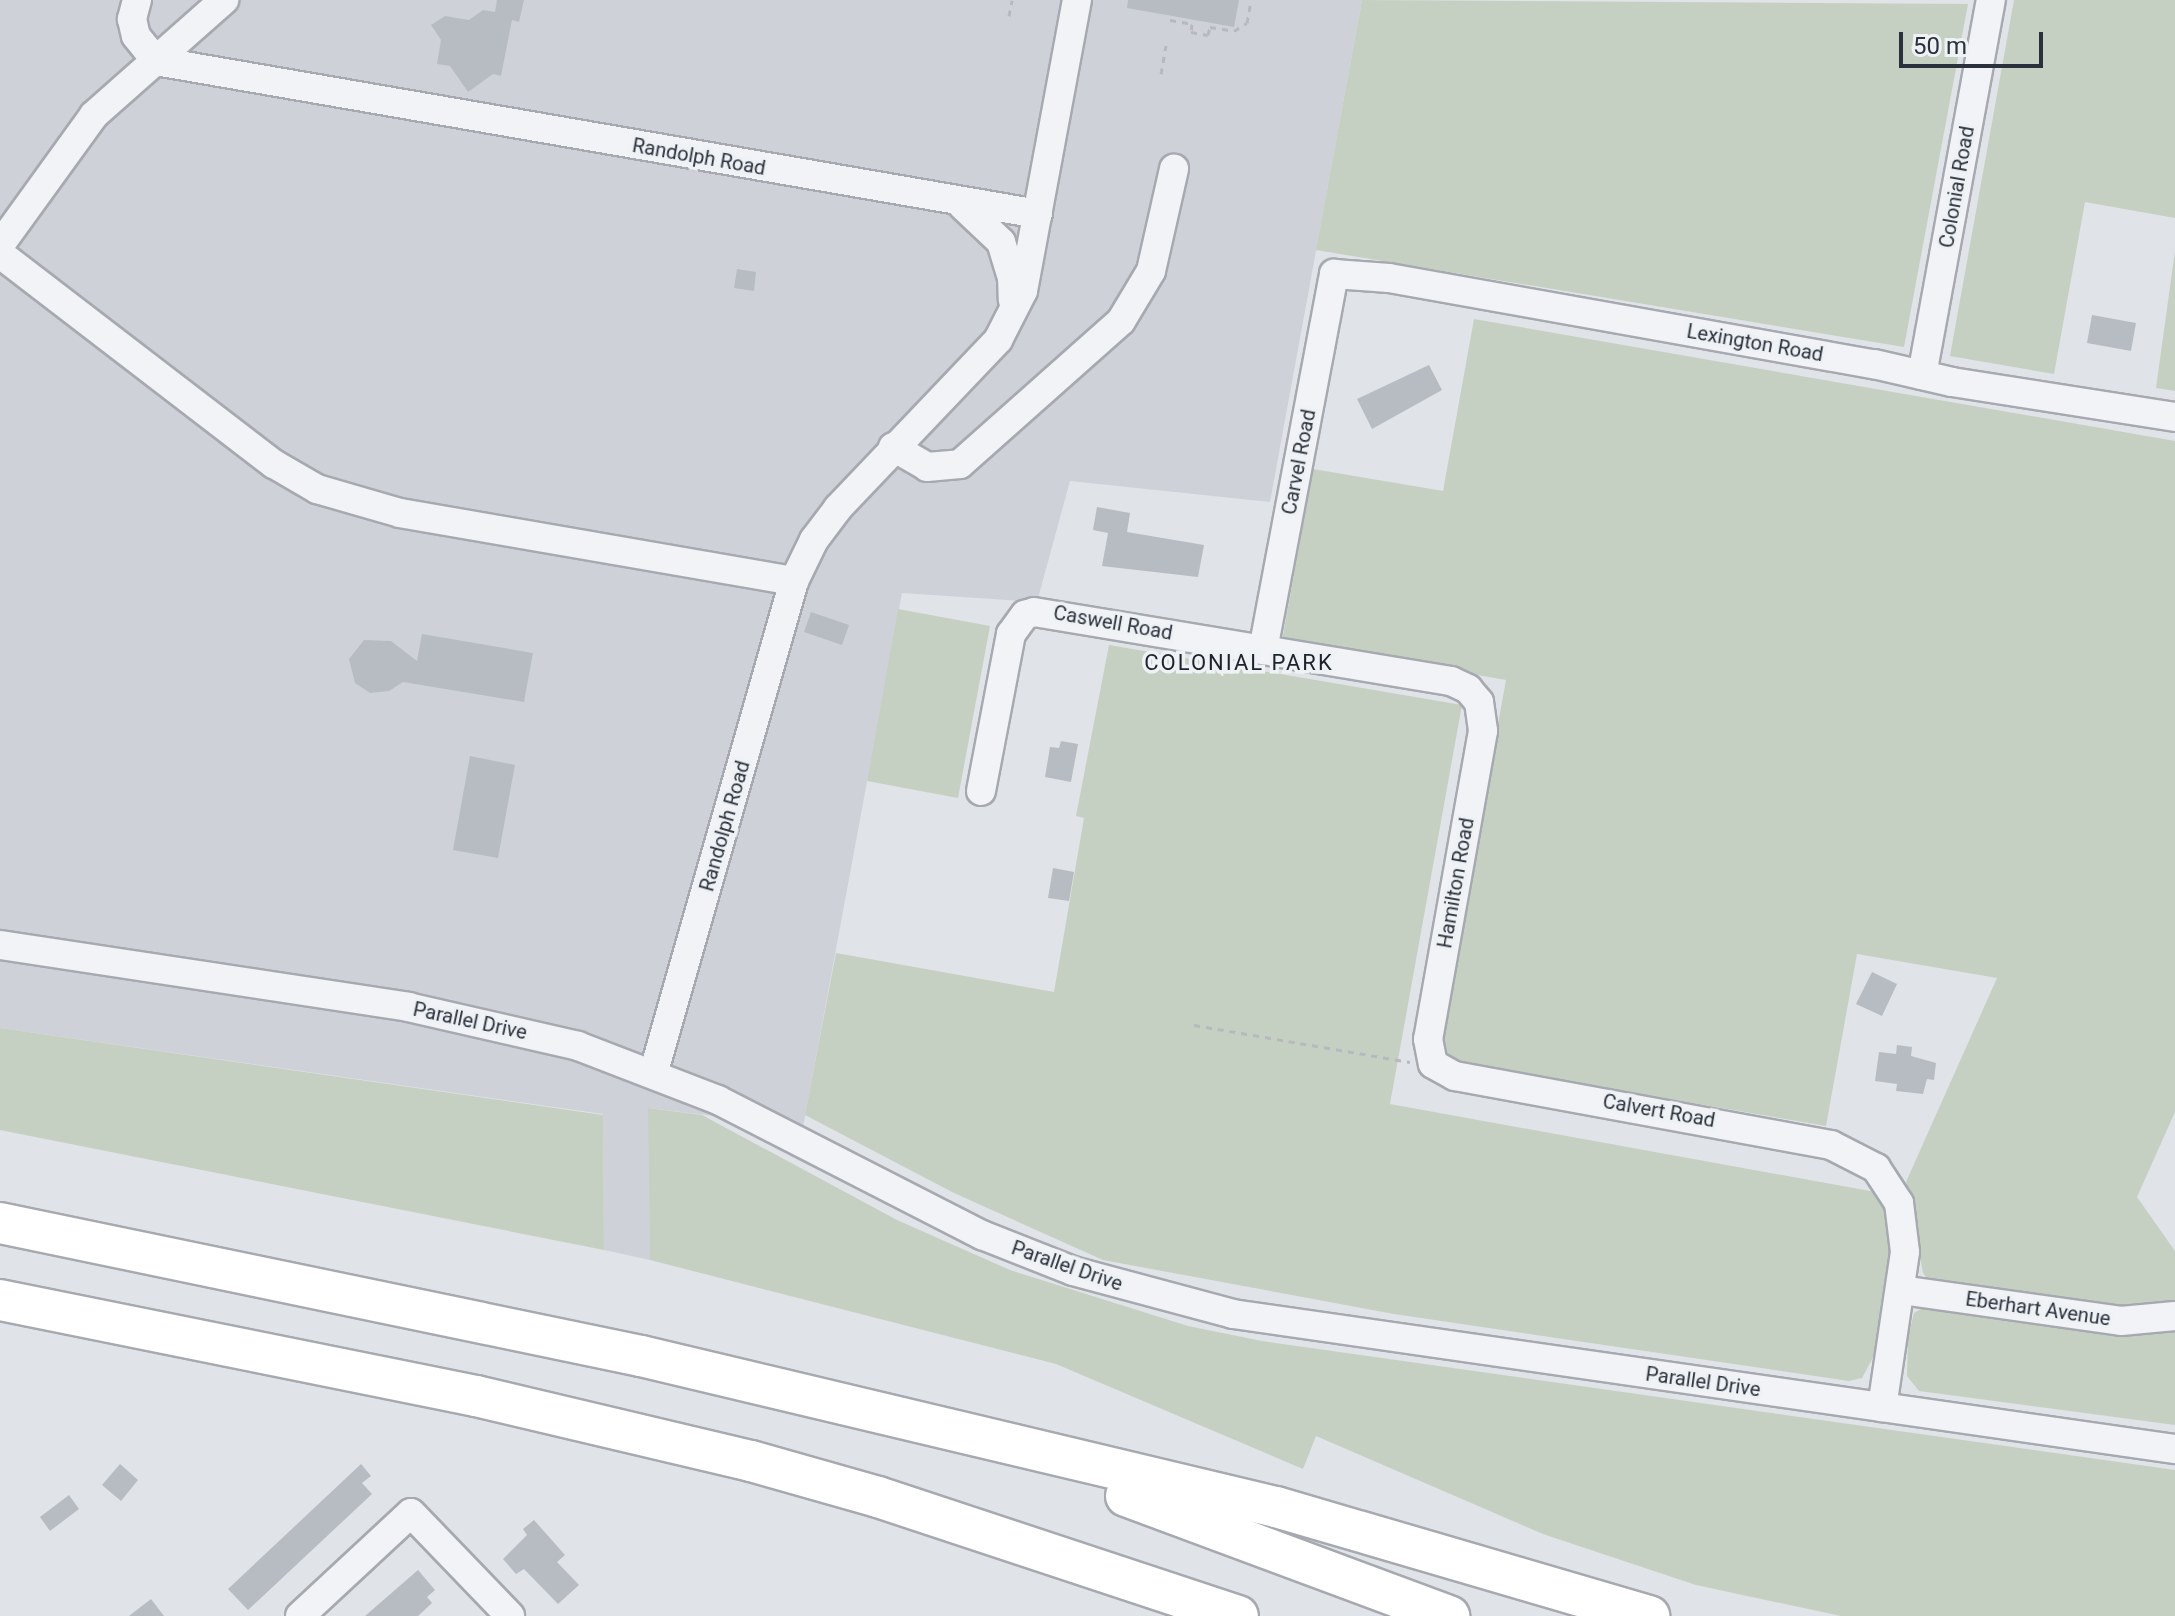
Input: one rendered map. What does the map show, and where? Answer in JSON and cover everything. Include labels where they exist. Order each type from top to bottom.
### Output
[{"type":"highway","points":[[0,1223],[610,1349],[892,1419],[1276,1507],[1649,1616]]},
{"type":"highway","points":[[0,1300],[476,1396],[751,1461],[893,1501],[1238,1616]]},
{"type":"highway","points":[[892,1419],[1240,1536],[1449,1616]]},
{"type":"street","points":[[137,0],[132,19],[136,36],[156,61]]},
{"type":"street","points":[[0,245],[94,115],[224,0]]},
{"type":"street","points":[[1038,214],[1077,0]]},
{"type":"street","name":"Colonial Road","points":[[1922,375],[1991,0]]},
{"type":"street","name":"Randolph Road","points":[[156,61],[1038,214],[1023,291],[1012,318],[822,529],[794,581],[654,1071]]},
{"type":"street","points":[[893,447],[927,467],[960,464],[1121,321],[1151,271],[1174,169]]},
{"type":"street","points":[[958,202],[988,224],[1001,242],[1012,277],[1012,318]]},
{"type":"street","points":[[0,254],[274,464],[317,489],[400,513],[794,581]]},
{"type":"street","name":"Lexington Road","points":[[1334,274],[1405,281],[1922,375],[2175,417]]},
{"type":"street","name":"Carvel Road","points":[[1263,650],[1334,274]]},
{"type":"street","name":"Caswell Road","points":[[981,791],[1011,634],[1025,615],[1046,611],[1451,681],[1479,702]]},
{"type":"street","name":"Hamilton Road","points":[[1433,1064],[1428,1039],[1483,731],[1479,702]]},
{"type":"street","name":"Parallel Drive","points":[[0,945],[408,1007],[578,1046],[654,1071],[982,1235],[1147,1294],[1324,1329],[2175,1449]]},
{"type":"street","name":"Calvert Road","points":[[1433,1064],[1455,1076],[1703,1118],[1859,1154],[1889,1181],[1899,1203],[1905,1252],[1882,1407]]},
{"type":"street","name":"Eberhart Avenue","points":[[1901,1290],[2121,1321],[2175,1316]]},
{"type":"street","points":[[300,1616],[411,1513],[510,1616]]},
{"type":"path","points":[[1009,16],[1012,0]]},
{"type":"path","points":[[1170,20],[1192,24],[1191,32],[1208,35],[1210,27],[1234,31],[1247,23],[1251,0]]},
{"type":"path","points":[[1161,74],[1166,45]]},
{"type":"path","points":[[1194,1025],[1433,1064]]},
{"type":"shaded area","points":[[0,0],[1362,0],[1270,502],[1070,481],[1037,602],[902,593],[803,1127],[649,1108],[650,1260],[604,1250],[603,1114],[0,1028]]},
{"type":"green space","points":[[1362,0],[1968,4],[1904,347],[1316,250]]},
{"type":"green space","points":[[2014,0],[2175,0],[2175,218],[2085,202],[2054,374],[1950,356]]},
{"type":"green space","points":[[2175,251],[2175,391],[2156,388]]},
{"type":"green space","points":[[1474,319],[2175,441],[2175,1112],[2137,1197],[2175,1251],[2175,1301],[2124,1309],[1929,1281],[1923,1273],[1906,1182],[1997,978],[1857,954],[1826,1126],[1437,1059],[1506,680],[1282,641],[1313,469],[1443,491]]},
{"type":"green space","points":[[898,609],[990,626],[958,798],[867,781]]},
{"type":"green space","points":[[1109,645],[1462,705],[1390,1104],[1881,1193],[1892,1254],[1878,1348],[1862,1378],[1849,1381],[1394,1314],[1103,1260],[954,1193],[805,1115],[836,953],[1054,992],[1084,818],[1076,816]]},
{"type":"green space","points":[[0,1028],[603,1115],[604,1250],[0,1130]]},
{"type":"green space","points":[[648,1108],[702,1115],[897,1220],[1010,1270],[1188,1326],[1262,1341],[2175,1470],[2175,1616],[1841,1616],[1696,1585],[1543,1534],[1316,1436],[1303,1469],[1056,1364],[650,1260]]},
{"type":"green space","points":[[1926,1306],[2175,1325],[2175,1425],[1919,1391],[1907,1376],[1908,1338],[1914,1313]]},
{"type":"building","points":[[497,0],[524,0],[519,22],[512,20],[501,76],[493,74],[468,92],[450,66],[437,64],[441,40],[431,25],[445,16],[469,20],[483,10],[495,12]]},
{"type":"building","points":[[1128,0],[1239,0],[1234,27],[1127,8]]},
{"type":"building","points":[[737,269],[756,272],[754,291],[734,288]]},
{"type":"building","points":[[2092,315],[2136,323],[2131,351],[2087,343]]},
{"type":"building","points":[[1429,365],[1442,390],[1372,429],[1357,399]]},
{"type":"building","points":[[1097,507],[1130,513],[1127,532],[1204,545],[1198,577],[1102,566],[1108,533],[1093,530]]},
{"type":"building","points":[[811,612],[849,625],[842,645],[804,632]]},
{"type":"building","points":[[422,634],[533,653],[524,702],[403,682],[389,691],[370,693],[355,683],[349,659],[364,640],[391,641],[417,661]]},
{"type":"building","points":[[1061,741],[1078,744],[1071,782],[1045,777],[1050,747],[1059,748]]},
{"type":"building","points":[[470,756],[515,765],[498,858],[453,850]]},
{"type":"building","points":[[1053,868],[1074,872],[1069,901],[1048,898]]},
{"type":"building","points":[[1872,972],[1897,984],[1882,1016],[1856,1004]]},
{"type":"building","points":[[1897,1045],[1912,1047],[1911,1056],[1936,1063],[1934,1080],[1927,1079],[1923,1094],[1896,1091],[1897,1084],[1875,1081],[1879,1052],[1896,1054]]},
{"type":"building","points":[[120,1464],[138,1480],[121,1501],[102,1485]]},
{"type":"building","points":[[361,1464],[371,1476],[362,1483],[372,1494],[248,1610],[228,1589]]},
{"type":"building","points":[[69,1495],[79,1509],[50,1531],[40,1517]]},
{"type":"building","points":[[534,1520],[565,1555],[557,1562],[579,1585],[558,1604],[524,1569],[516,1574],[503,1559],[527,1535],[523,1529]]},
{"type":"building","points":[[418,1570],[435,1590],[427,1597],[432,1603],[418,1616],[365,1616]]},
{"type":"building","points":[[151,1599],[164,1616],[129,1616]]},
{"type":"district","name":"COLONIAL PARK","points":[[1239,663]]}]
